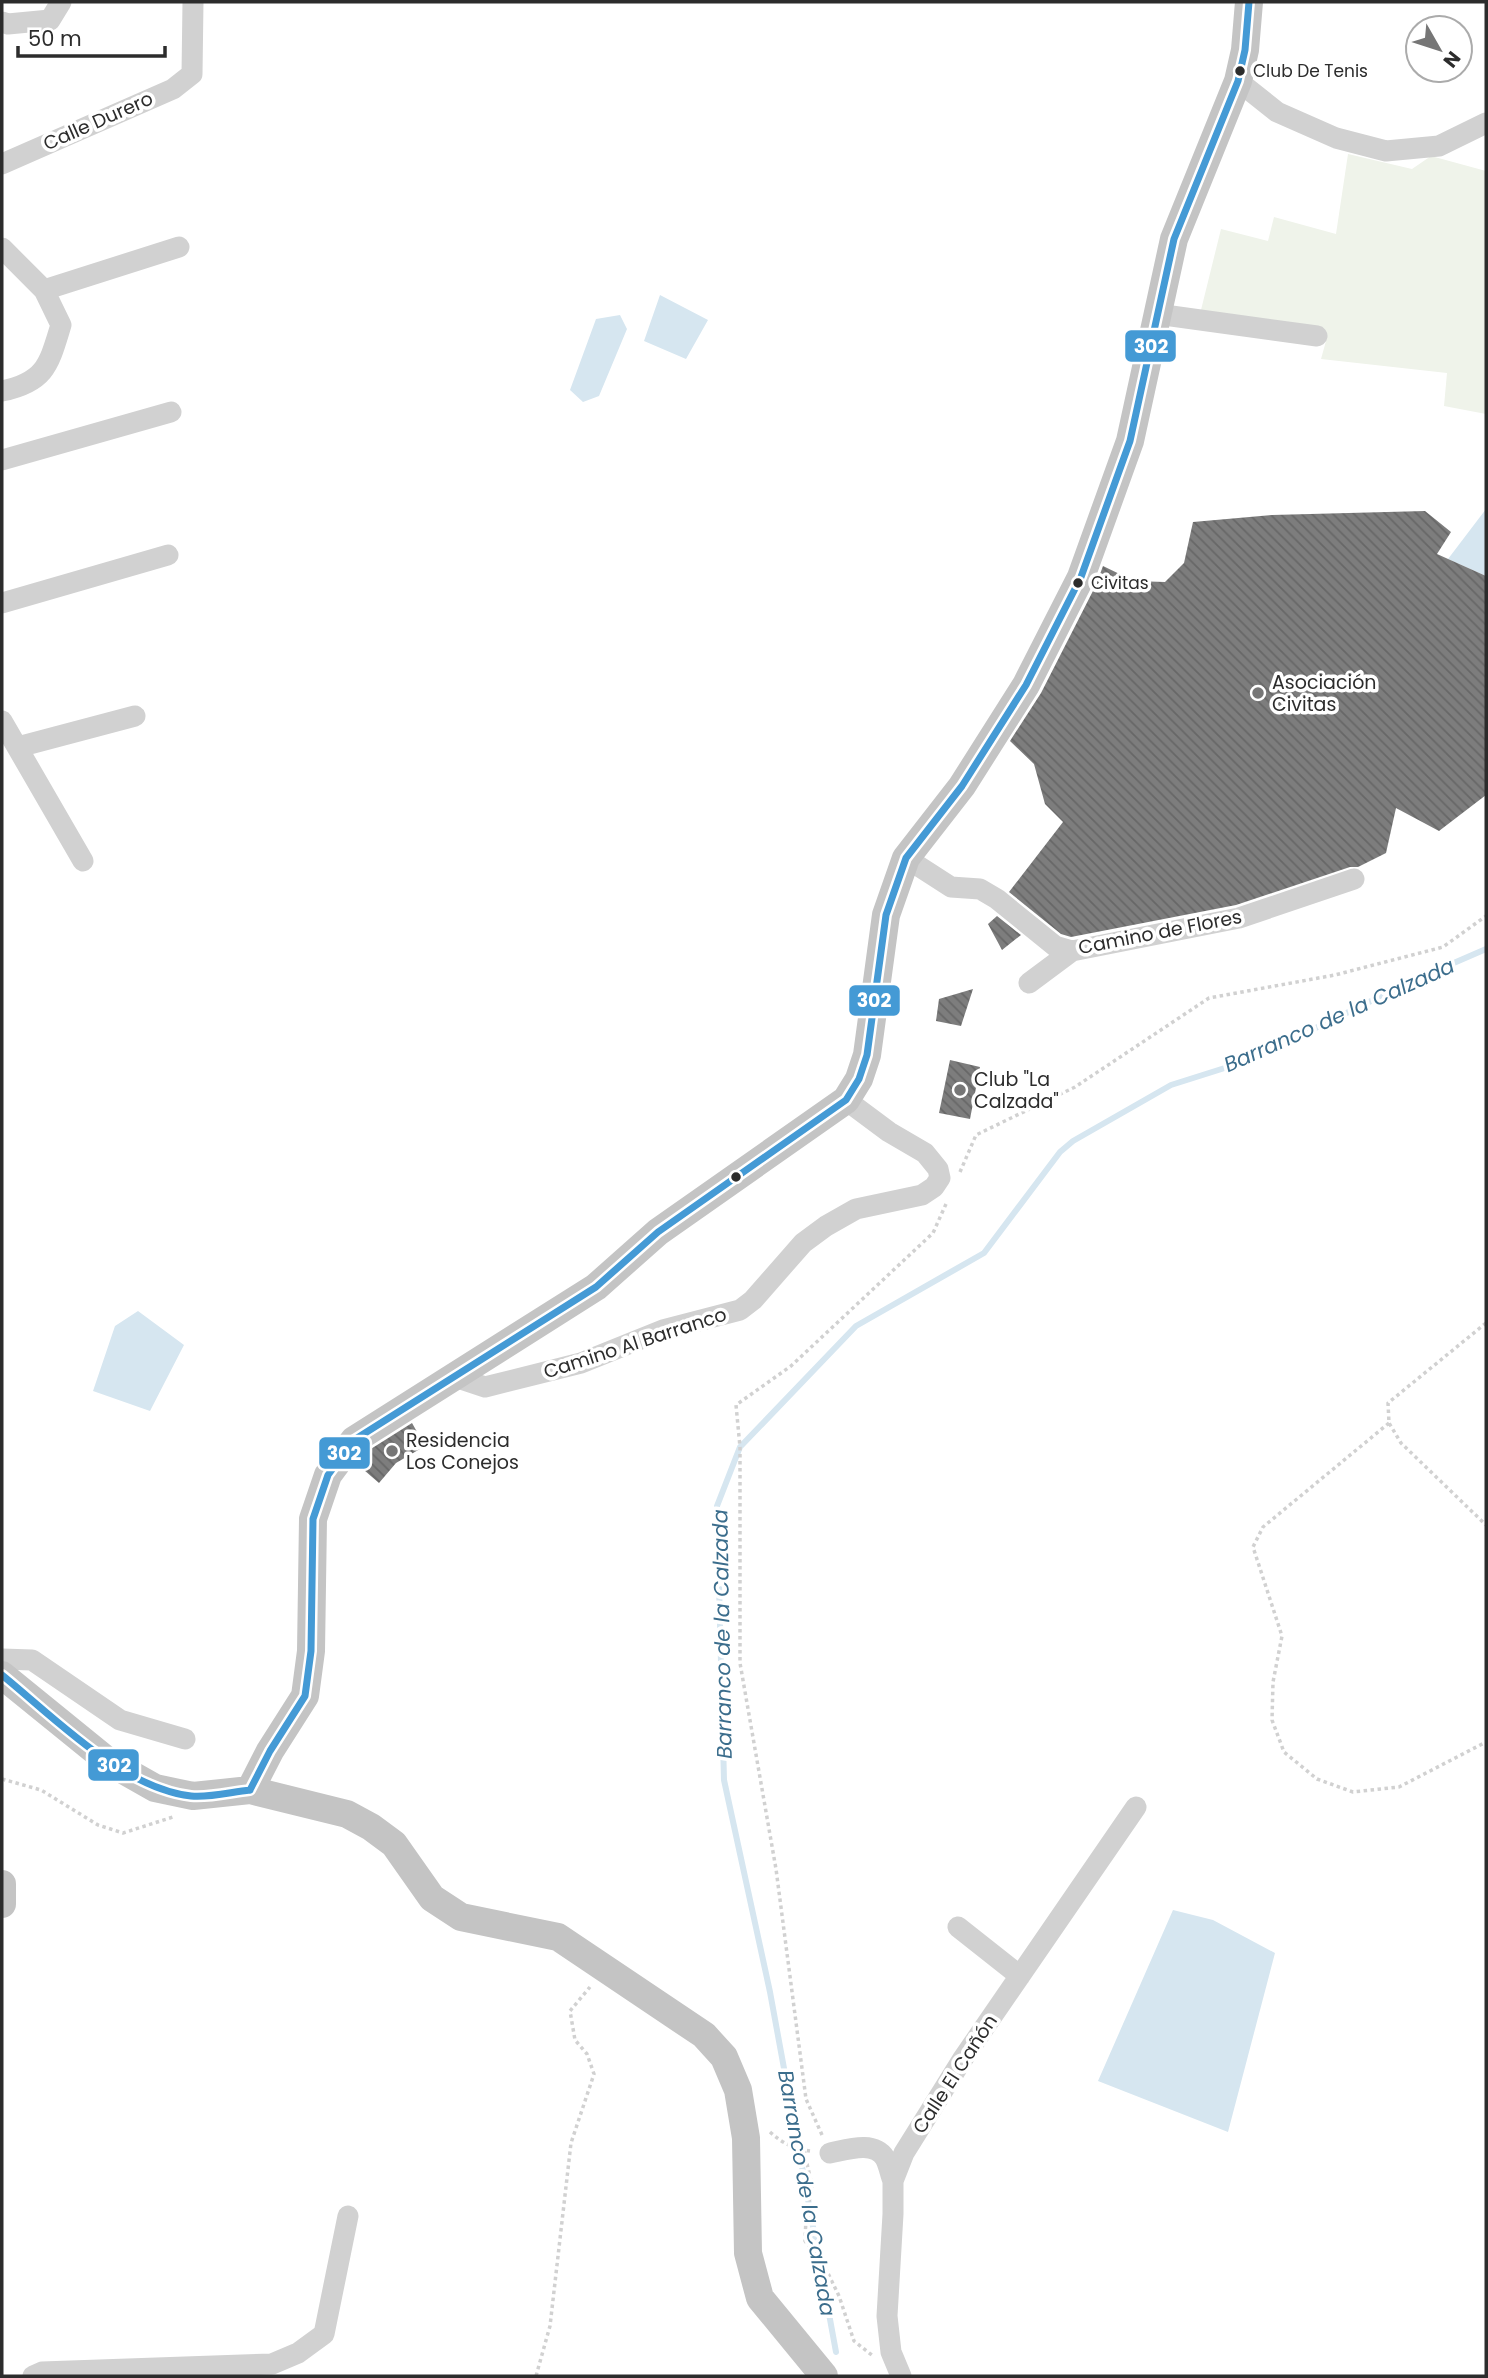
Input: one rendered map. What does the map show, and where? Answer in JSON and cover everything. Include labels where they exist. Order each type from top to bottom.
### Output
[{"type":"main road","points":[[250,1790],[270,1751],[305,1696],[311,1651],[313,1519],[328,1475],[354,1440],[596,1287],[658,1233],[846,1100],[859,1079],[867,1055],[886,915],[906,858],[962,786],[1026,685],[1081,577],[1130,441],[1174,239],[1238,81],[1245,50],[1249,2]]},
{"type":"main road","points":[[2,1675],[109,1762],[155,1788],[193,1796],[250,1790],[347,1814],[394,1844],[432,1898],[461,1917],[558,1937],[704,2035],[724,2057],[738,2090],[746,2138],[748,2253],[760,2298],[824,2376]]},
{"type":"main road","points":[[2,1884],[2,1904]]},
{"type":"street","points":[[2,22],[8,24],[50,20],[61,2]]},
{"type":"street","name":"Calle Durero","points":[[2,163],[173,89],[192,74],[193,2]]},
{"type":"street","points":[[1238,81],[1278,112],[1336,138],[1386,151],[1439,146],[1486,123]]},
{"type":"street","points":[[44,290],[179,247]]},
{"type":"street","points":[[2,248],[44,290],[61,325],[48,365],[23,387],[2,391]]},
{"type":"street","points":[[1157,314],[1317,336]]},
{"type":"street","points":[[2,460],[171,412]]},
{"type":"street","points":[[2,603],[167,555]]},
{"type":"street","points":[[19,747],[135,716]]},
{"type":"street","points":[[2,721],[83,861]]},
{"type":"street","name":"Camino de Flores","points":[[906,858],[951,887],[980,889],[997,899],[1055,946],[1072,951],[1239,918],[1354,879]]},
{"type":"street","points":[[1029,983],[1072,951]]},
{"type":"street","name":"Camino Al Barranco","points":[[455,1377],[485,1387],[581,1363],[663,1330],[740,1310],[753,1300],[803,1243],[826,1226],[856,1209],[922,1195],[934,1187],[940,1178],[925,1153],[889,1132],[846,1100]]},
{"type":"street","points":[[2,1659],[32,1660],[120,1720],[185,1739]]},
{"type":"street","name":"Calle El Cañón","points":[[898,2369],[891,2352],[887,2316],[893,2181],[904,2153],[962,2060],[1136,1807]]},
{"type":"street","points":[[958,1927],[1020,1976]]},
{"type":"street","points":[[830,2153],[862,2147],[873,2149],[884,2157],[893,2181]]},
{"type":"street","points":[[33,2376],[43,2372],[93,2373],[272,2364],[298,2353],[324,2334],[348,2216]]},
{"type":"path","points":[[960,1172],[976,1135],[1075,1087],[1209,998],[1335,975],[1443,947],[1486,916]]},
{"type":"path","points":[[830,2153],[806,2099],[776,1869],[740,1663],[740,1447],[736,1405],[791,1366],[933,1233],[949,1196]]},
{"type":"path","points":[[1486,1323],[1388,1403],[1389,1423],[1401,1443],[1486,1525]]},
{"type":"path","points":[[1389,1423],[1263,1527],[1253,1547],[1282,1636],[1273,1682],[1272,1720],[1284,1752],[1317,1779],[1353,1792],[1399,1787],[1486,1742]]},
{"type":"path","points":[[2,1779],[41,1790],[98,1825],[122,1833],[180,1815],[193,1796]]},
{"type":"path","points":[[536,2376],[550,2326],[570,2143],[594,2074],[587,2054],[575,2040],[570,2011],[604,1969]]},
{"type":"path","points":[[766,2128],[780,2142],[804,2150],[830,2153]]},
{"type":"path","points":[[804,2150],[812,2186],[805,2241],[824,2265],[839,2296],[855,2341],[871,2355],[898,2369]]},
{"type":"shaded area","points":[[1348,154],[1412,169],[1431,156],[1486,171],[1486,414],[1444,406],[1447,373],[1321,359],[1326,341],[1201,310],[1221,229],[1268,241],[1274,217],[1336,234]]},
{"type":"shaded area","points":[[660,295],[708,320],[686,359],[644,341]]},
{"type":"shaded area","points":[[620,315],[627,329],[599,396],[583,402],[570,390],[596,319]]},
{"type":"shaded area","points":[[1486,509],[1486,576],[1448,559]]},
{"type":"shaded area","points":[[138,1311],[184,1345],[150,1411],[93,1391],[115,1326]]},
{"type":"shaded area","points":[[1173,1910],[1213,1920],[1275,1953],[1228,2132],[1098,2081]]},
{"type":"building","name":"Asociación Civitas","points":[[1425,511],[1451,532],[1437,554],[1486,576],[1486,795],[1439,831],[1396,808],[1386,853],[1358,867],[1350,867],[1236,905],[1071,937],[1061,934],[1009,892],[1063,822],[1045,804],[1034,764],[1010,741],[1041,693],[1103,566],[1134,581],[1165,582],[1184,563],[1193,522],[1272,515]]},
{"type":"building","points":[[997,916],[1021,935],[1002,950],[988,924]]},
{"type":"building","points":[[973,989],[961,1026],[936,1021],[939,999]]},
{"type":"building","name":"Club \"La Calzada\"","points":[[950,1060],[980,1067],[970,1119],[939,1113]]},
{"type":"building","name":"Residencia Los Conejos","points":[[412,1423],[425,1446],[396,1463],[379,1483],[357,1464],[366,1452]]},
{"type":"waterway","name":"Barranco de la Calzada","points":[[836,2352],[770,1992],[724,1780],[717,1506],[740,1447],[856,1326],[984,1253],[1060,1152],[1073,1141],[1171,1085],[1250,1060],[1410,982],[1486,949]]},
{"type":"transit line","name":"302","points":[[250,1790],[270,1751],[305,1696],[311,1651],[313,1519],[328,1475],[354,1440],[596,1287],[658,1232],[846,1100],[859,1079],[867,1055],[886,915],[906,858],[962,786],[1026,685],[1081,577],[1130,441],[1174,239],[1238,81],[1245,50],[1249,2]]},
{"type":"transit line","name":"302","points":[[2,1675],[90,1749],[140,1780],[191,1796],[213,1796],[250,1790]]},
{"type":"place","name":"Club De Tenis","points":[[1240,71]]},
{"type":"place","name":"Civitas","points":[[1078,583]]},
{"type":"place","name":"Asociación Civitas","points":[[1258,693]]},
{"type":"place","name":"Club \"La Calzada\"","points":[[960,1090]]},
{"type":"place","name":"Residencia Los Conejos","points":[[392,1451]]}]
